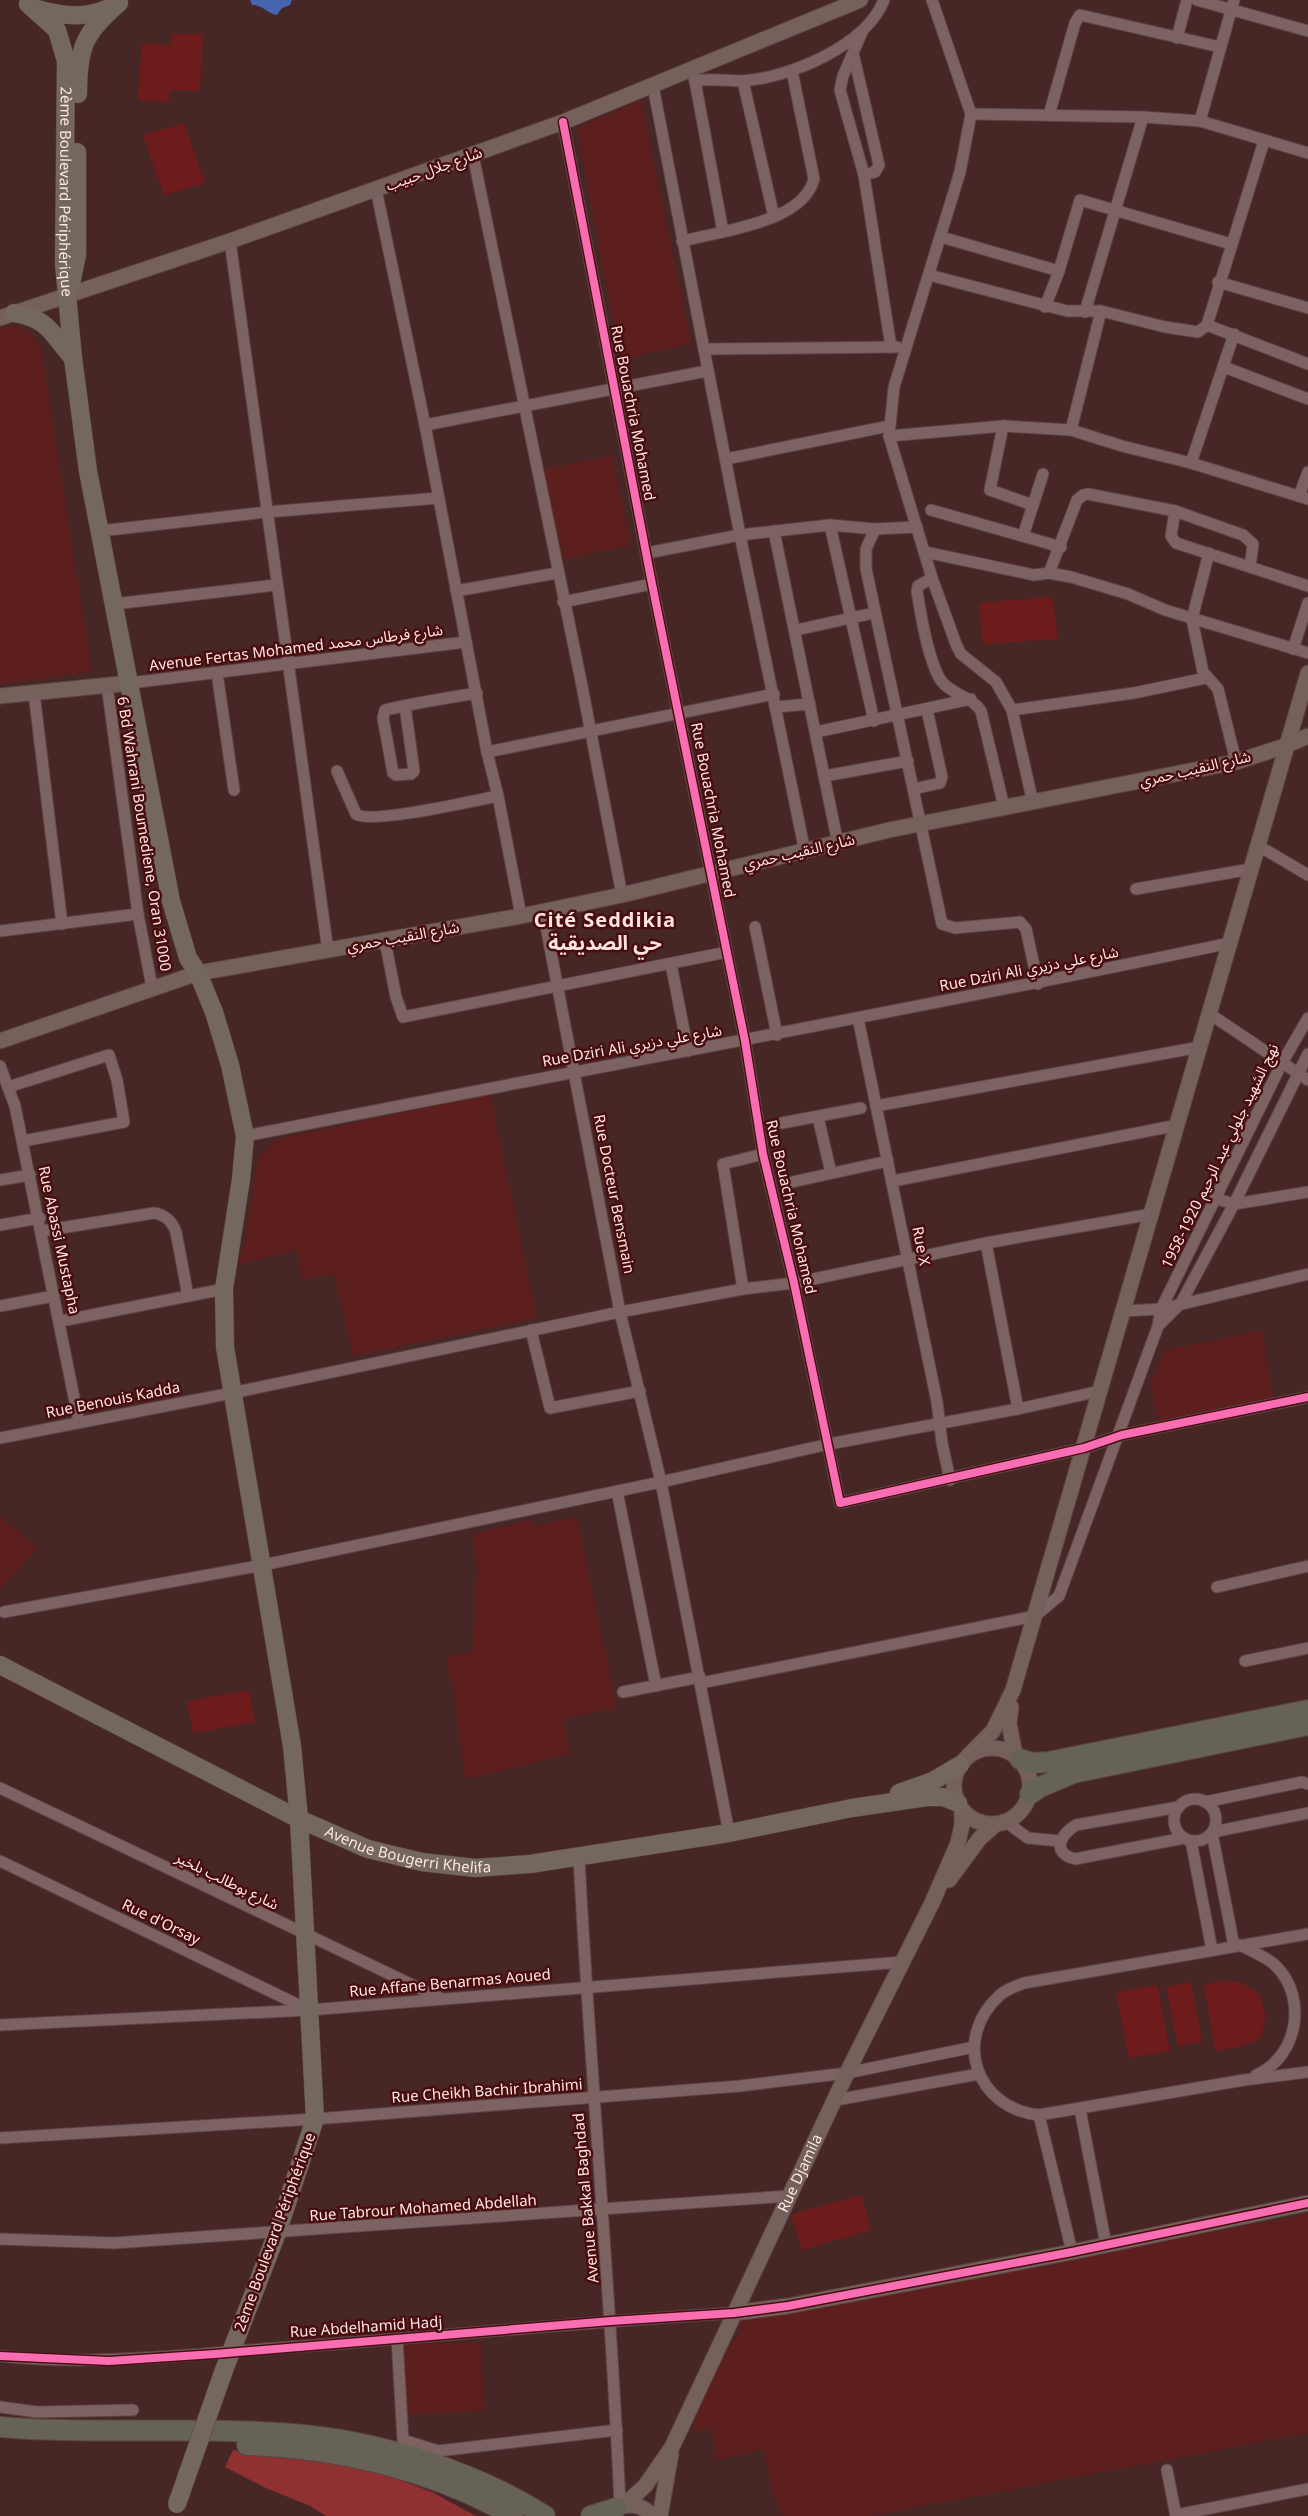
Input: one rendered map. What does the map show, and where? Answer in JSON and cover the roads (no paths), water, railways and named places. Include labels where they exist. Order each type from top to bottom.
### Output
[{"type":"highway","points":[[1018,1757],[1033,1763],[1048,1762],[1307,1711]]},
{"type":"highway","points":[[1030,1794],[1040,1787],[1073,1774],[1307,1711]]},
{"type":"highway","points":[[0,2427],[261,2432],[338,2440],[386,2451],[442,2468],[474,2480],[542,2514],[561,2516]]},
{"type":"highway","points":[[0,2440],[267,2446],[334,2454],[413,2473],[457,2490],[513,2516]]},
{"type":"highway","points":[[591,2516],[617,2509]]},
{"type":"main road","points":[[25,2],[58,15],[79,16],[100,12],[122,2]]},
{"type":"main road","name":"2ème Boulevard Périphérique","points":[[25,2],[57,30],[66,61],[64,264],[86,461],[171,901],[188,958],[198,973],[214,1012],[230,1064],[245,1136],[241,1179],[224,1290],[224,1332],[232,1393],[284,1693],[299,1819],[315,2119],[277,2233],[224,2370],[175,2510]]},
{"type":"main road","name":"2ème Boulevard Périphérique","points":[[67,296],[77,255],[78,71],[81,51],[97,22],[122,2]]},
{"type":"main road","points":[[7,315],[31,316],[42,322],[73,358]]},
{"type":"main road","name":"Avenue Bougerri Khelifa","points":[[0,1665],[299,1819],[368,1849],[422,1862],[475,1868],[530,1864],[729,1833],[852,1808],[935,1796],[960,1806]]},
{"type":"main road","name":"Avenue Bougerri Khelifa","points":[[852,1808],[921,1786],[964,1760]]},
{"type":"street","name":"شارع جلال حبيب","points":[[7,315],[230,241],[473,155],[653,86],[694,76],[860,0]]},
{"type":"street","points":[[884,0],[880,11],[862,32],[840,83],[840,90],[864,175],[891,347]]},
{"type":"street","points":[[932,0],[971,114],[960,172],[930,275],[894,387],[889,431],[932,578],[961,654],[996,682],[1012,710],[1033,803]]},
{"type":"street","points":[[1177,38],[1186,0]]},
{"type":"street","points":[[1197,0],[1233,4],[1308,31]]},
{"type":"street","points":[[1200,121],[1233,4]]},
{"type":"street","points":[[1049,115],[1077,18],[1080,15],[1220,47]]},
{"type":"street","points":[[722,232],[694,76],[742,80],[792,71],[862,32]]},
{"type":"street","points":[[853,53],[879,164],[875,172],[864,175]]},
{"type":"street","points":[[682,241],[759,224],[774,217],[800,200],[810,190],[814,179],[792,71]]},
{"type":"street","points":[[742,80],[774,217]]},
{"type":"street","points":[[653,86],[740,535],[805,852]]},
{"type":"street","points":[[971,114],[1143,117],[1200,121],[1308,153]]},
{"type":"street","points":[[1085,312],[1143,117]]},
{"type":"street","name":"Rue Bouachria Mohamed","points":[[563,122],[652,584],[680,713],[745,1041],[762,1154],[794,1283],[840,1503],[950,1480]]},
{"type":"street","points":[[930,275],[1046,306],[1085,312],[1101,311],[1194,333],[1203,330],[1207,325],[1218,282],[1264,141]]},
{"type":"street","points":[[473,155],[526,406],[622,895]]},
{"type":"street","points":[[376,189],[425,425],[486,752],[498,796],[521,916]]},
{"type":"street","points":[[1046,306],[1059,271],[1078,202],[1082,200],[1231,244]]},
{"type":"street","points":[[941,237],[1059,271]]},
{"type":"street","points":[[230,241],[328,951]]},
{"type":"street","points":[[1218,282],[1308,308]]},
{"type":"street","points":[[1071,430],[1101,311]]},
{"type":"street","points":[[1207,325],[1308,364]]},
{"type":"street","points":[[1192,463],[1234,334]]},
{"type":"street","points":[[704,349],[906,348]]},
{"type":"street","points":[[1224,367],[1308,399]]},
{"type":"street","points":[[425,425],[708,371]]},
{"type":"street","points":[[1003,426],[990,490],[1033,505]]},
{"type":"street","points":[[726,459],[889,431],[1003,426],[1071,430],[1122,446],[1192,463],[1304,498],[1308,472]]},
{"type":"street","points":[[1023,536],[1043,474]]},
{"type":"street","points":[[1049,573],[1061,547],[1070,514],[1077,500],[1082,495],[1175,511],[1247,538],[1252,544],[1250,567]]},
{"type":"street","points":[[100,531],[267,512],[439,498]]},
{"type":"street","points":[[931,510],[1061,547]]},
{"type":"street","points":[[1175,511],[1171,539],[1176,543],[1308,586]]},
{"type":"street","points":[[646,553],[740,535],[830,525],[875,529],[917,527]]},
{"type":"street","points":[[830,525],[874,721]]},
{"type":"street","points":[[875,529],[866,549],[865,560],[874,613],[922,824],[942,924],[955,928],[1020,922],[1026,929],[1038,984]]},
{"type":"street","points":[[774,531],[796,630],[838,844]]},
{"type":"street","points":[[925,552],[1034,575],[1049,573],[1071,577],[1128,594],[1192,618],[1308,653]]},
{"type":"street","points":[[1209,553],[1192,618],[1206,678],[1218,689],[1236,762]]},
{"type":"street","points":[[456,591],[558,572]]},
{"type":"street","points":[[932,578],[918,586],[917,591],[927,641],[938,677],[947,687],[971,699],[981,711],[1004,807]]},
{"type":"street","points":[[563,602],[652,584]]},
{"type":"street","points":[[114,604],[276,585]]},
{"type":"street","points":[[1293,648],[1308,603]]},
{"type":"street","points":[[796,630],[874,613]]},
{"type":"street","name":"Avenue Fertas Mohamed شارع فرطاس محمد","points":[[130,683],[466,642]]},
{"type":"street","points":[[217,673],[234,790]]},
{"type":"street","points":[[932,1904],[958,1843],[962,1825],[960,1806],[954,1783],[964,1760],[993,1731],[1013,1690],[1210,1014],[1285,746],[1308,673]]},
{"type":"street","points":[[1012,710],[1134,693],[1206,678]]},
{"type":"street","points":[[0,696],[130,683]]},
{"type":"street","name":"6 Bd Wahrani Boumediene, Oran 31000","points":[[106,685],[138,914],[152,987]]},
{"type":"street","points":[[34,693],[62,924]]},
{"type":"street","points":[[405,706],[414,771],[411,774],[396,776],[393,773],[382,716],[385,710],[405,706],[476,694]]},
{"type":"street","points":[[486,752],[774,694]]},
{"type":"street","points":[[816,732],[927,710],[971,699]]},
{"type":"street","points":[[775,707],[810,704]]},
{"type":"street","points":[[914,789],[940,783],[942,776],[927,710]]},
{"type":"street","name":"شارع النقيب حمري","points":[[0,1042],[152,987],[198,973],[521,916],[622,895],[711,872],[922,824],[1236,762],[1285,746],[1308,736]]},
{"type":"street","points":[[824,776],[908,761]]},
{"type":"street","points":[[337,771],[356,814],[362,817],[394,815],[498,796]]},
{"type":"street","points":[[1257,845],[1307,873]]},
{"type":"street","points":[[1136,889],[1251,869]]},
{"type":"street","name":"Rue Docteur Bensmain","points":[[543,911],[620,1312],[661,1482],[701,1680],[729,1833]]},
{"type":"street","points":[[0,931],[138,914]]},
{"type":"street","points":[[755,927],[777,1035]]},
{"type":"street","points":[[385,941],[396,996],[403,1017],[727,952]]},
{"type":"street","name":"Rue Dziri Ali شارع علي دزيري","points":[[245,1136],[575,1071],[777,1035],[1038,984],[1230,943]]},
{"type":"street","points":[[671,964],[688,1051]]},
{"type":"street","points":[[1210,1014],[1308,1080]]},
{"type":"street","name":"Rue X","points":[[858,1018],[908,1259],[950,1480]]},
{"type":"street","name":"نهج الشهيد جلولي عبد الرحيم 1920-1958","points":[[1158,1326],[1161,1309],[1282,1064],[1308,1018]]},
{"type":"street","points":[[876,1106],[1200,1047]]},
{"type":"street","name":"نهج الشهيد جلولي عبد الرحيم 1920-1958","points":[[1182,1303],[1234,1204],[1308,1054]]},
{"type":"street","points":[[8,1087],[109,1055],[117,1080],[124,1122],[23,1141]]},
{"type":"street","name":"Rue Abassi Mustapha","points":[[0,1066],[15,1106],[23,1141],[40,1218],[54,1296],[61,1320],[80,1422]]},
{"type":"street","points":[[782,1124],[861,1108]]},
{"type":"street","points":[[818,1117],[831,1173]]},
{"type":"street","points":[[892,1181],[1178,1125]]},
{"type":"street","name":"Rue Bouachria Mohamed","points":[[743,1289],[723,1164],[762,1154]]},
{"type":"street","points":[[792,1182],[888,1161]]},
{"type":"street","points":[[0,1180],[30,1175]]},
{"type":"street","points":[[1216,1200],[1234,1204],[1308,1192]]},
{"type":"street","points":[[42,1231],[154,1213],[161,1214],[172,1222],[176,1232],[188,1296]]},
{"type":"street","name":"Rue Benouis Kadda","points":[[0,1438],[232,1393],[620,1312],[743,1289],[794,1283],[986,1243],[1152,1214]]},
{"type":"street","points":[[0,1225],[40,1218]]},
{"type":"street","points":[[986,1243],[1018,1409]]},
{"type":"street","points":[[1124,1311],[1161,1309],[1308,1274]]},
{"type":"street","points":[[61,1320],[224,1290]]},
{"type":"street","points":[[0,1306],[54,1296]]},
{"type":"street","points":[[623,1692],[701,1680],[1035,1616],[1058,1596],[1158,1326],[1182,1303]]},
{"type":"street","points":[[531,1330],[550,1408],[640,1391]]},
{"type":"street","points":[[1,1613],[263,1565],[661,1482],[829,1444],[1018,1409],[1100,1390]]},
{"type":"street","points":[[950,1480],[1084,1448],[1116,1438],[1308,1397]]},
{"type":"street","points":[[617,1491],[656,1686]]},
{"type":"street","points":[[1216,1587],[1308,1566]]},
{"type":"street","points":[[1245,1661],[1308,1648]]},
{"type":"street","points":[[932,1904],[973,1846],[1001,1823],[1021,1811],[1030,1794],[1028,1772],[1018,1757],[1009,1723],[1013,1690]]},
{"type":"street","points":[[964,1760],[981,1749],[996,1748],[1018,1757]]},
{"type":"street","points":[[1308,1784],[1302,1782],[1205,1802],[1190,1800],[1179,1807],[1076,1825],[1065,1832],[1060,1841],[1061,1849],[1067,1857],[1075,1858],[1188,1839],[1203,1840],[1212,1833],[1308,1813]]},
{"type":"street","name":"شارع بوطالب بلخير","points":[[0,1788],[441,1998]]},
{"type":"street","points":[[1205,1802],[1215,1812],[1216,1819],[1212,1833],[1237,1945]]},
{"type":"street","points":[[960,1806],[974,1820],[1001,1823],[1028,1838],[1060,1841]]},
{"type":"street","points":[[1179,1807],[1176,1813],[1176,1827],[1188,1839],[1212,1950]]},
{"type":"street","name":"Avenue Bakkal Baghdad","points":[[579,1857],[593,2098],[611,2320],[617,2430],[617,2509]]},
{"type":"street","name":"Rue d'Orsay","points":[[0,1861],[309,2010]]},
{"type":"street","name":"Rue Djamila","points":[[672,2447],[847,2073],[932,1904]]},
{"type":"street","points":[[1308,1934],[1024,1983],[1001,1994],[983,2014],[975,2035],[974,2047],[979,2074],[987,2089],[1006,2105],[1028,2114],[1039,2115],[1244,2080],[1308,2072]]},
{"type":"street","points":[[1237,1945],[1276,1965],[1291,1986],[1296,2005],[1293,2030],[1284,2053],[1268,2070],[1244,2080]]},
{"type":"street","name":"Rue Affane Benarmas Aoued","points":[[0,2026],[309,2010],[586,1986],[902,1962]]},
{"type":"street","name":"Rue Cheikh Bachir Ibrahimi","points":[[0,2138],[315,2119],[740,2086],[847,2073],[974,2047]]},
{"type":"street","points":[[836,2100],[979,2074]]},
{"type":"street","points":[[1080,2109],[1106,2244]]},
{"type":"street","points":[[1039,2115],[1072,2252]]},
{"type":"street","name":"Rue Tabrour Mohamed Abdellah","points":[[0,2239],[114,2243],[789,2196]]},
{"type":"street","points":[[734,2313],[788,2306],[1072,2252],[1308,2203]]},
{"type":"street","name":"Rue Abdelhamid Hadj","points":[[0,2356],[109,2361],[397,2339],[611,2320],[734,2313]]},
{"type":"street","points":[[397,2339],[403,2440],[438,2451],[617,2430]]},
{"type":"street","points":[[0,2407],[37,2412],[133,2410]]},
{"type":"street","points":[[617,2509],[645,2486],[672,2447]]},
{"type":"street","points":[[660,2516],[672,2447]]},
{"type":"street","points":[[1167,2470],[1176,2516],[1308,2489]]},
{"type":"street","points":[[617,2509],[642,2508],[652,2516]]},
{"type":"water","points":[[250,0],[292,0],[290,5],[282,8],[277,15],[259,6],[252,5]]},
{"type":"district","name":"Cité Seddikia حي الصديقية","points":[[605,932]]}]
